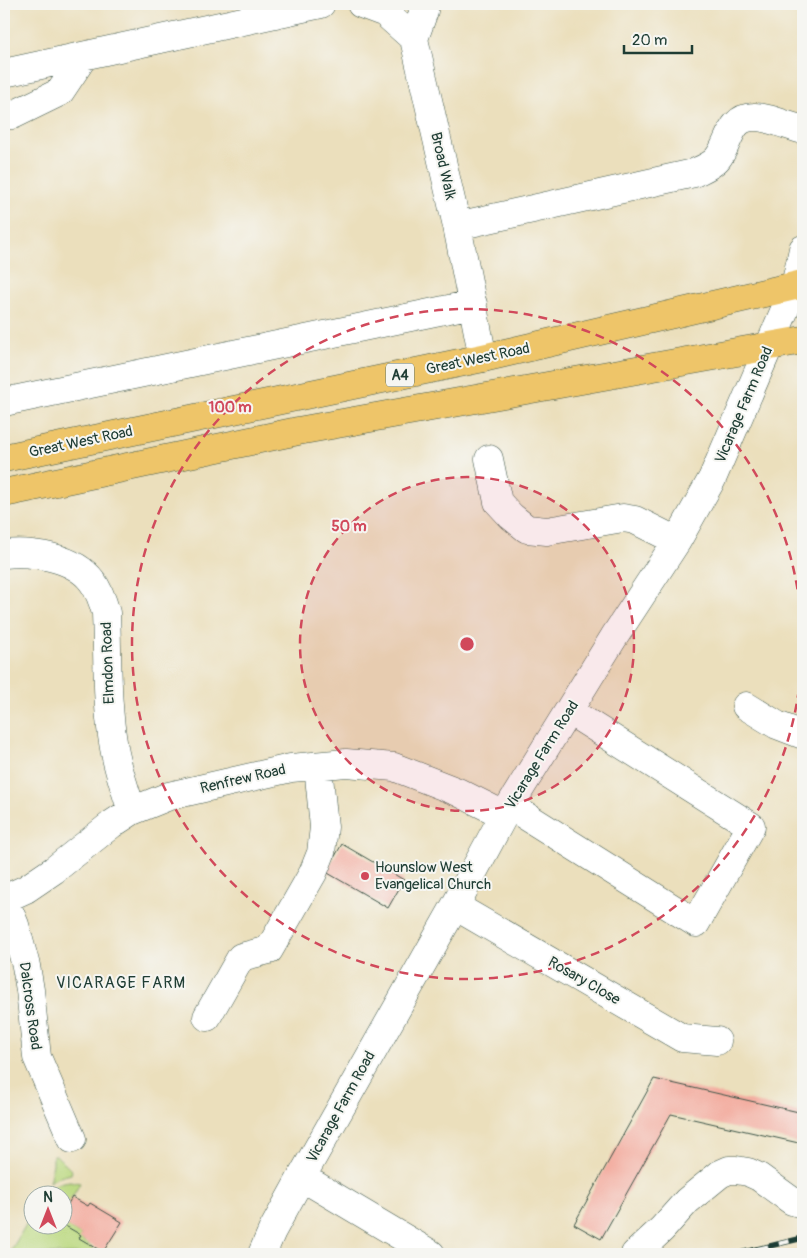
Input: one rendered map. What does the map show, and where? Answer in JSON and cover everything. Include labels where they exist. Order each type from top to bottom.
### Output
[{"type":"highway","name":"Great West Road","points":[[4,458],[483,358],[800,288]]},
{"type":"highway","points":[[4,493],[298,431],[803,340]]},
{"type":"street","points":[[4,74],[321,4]]},
{"type":"street","points":[[360,4],[385,13],[414,38],[424,11],[421,4]]},
{"type":"street","name":"Broad Walk","points":[[414,38],[457,226],[483,358]]},
{"type":"street","points":[[4,115],[13,115],[60,92],[84,56]]},
{"type":"street","points":[[457,226],[694,173],[718,158],[736,124],[746,118],[756,116],[803,130]]},
{"type":"street","name":"Vicarage Farm Road","points":[[262,1254],[272,1231],[301,1178],[455,906],[507,810],[614,637],[677,540],[712,479],[768,346],[800,288],[803,249]]},
{"type":"street","points":[[4,402],[473,304]]},
{"type":"street","points":[[489,459],[498,502],[527,529],[547,531],[623,518],[636,520],[677,540]]},
{"type":"street","name":"Elmdon Road","points":[[4,554],[20,552],[46,555],[73,566],[85,573],[93,582],[103,601],[106,613],[110,712],[114,748],[132,811]]},
{"type":"street","points":[[746,706],[777,724],[803,735]]},
{"type":"street","name":"Renfrew Road","points":[[4,899],[26,890],[112,824],[132,811],[169,796],[291,768],[346,763],[394,767],[507,810],[696,923],[751,826],[569,712]]},
{"type":"street","points":[[207,1017],[241,957],[269,950],[313,873],[321,853],[324,827],[318,766]]},
{"type":"street","name":"Dalcross Road","points":[[4,899],[15,925],[26,966],[37,1057],[72,1139]]},
{"type":"street","name":"Rosary Close","points":[[455,906],[682,1038],[717,1041]]},
{"type":"street","points":[[635,1254],[662,1229],[687,1201],[720,1174],[729,1170],[748,1172],[759,1177],[792,1201],[803,1204]]},
{"type":"street","points":[[301,1178],[431,1254]]},
{"type":"green space","points":[[53,1155],[56,1155],[72,1171],[71,1174],[49,1182],[53,1164]]},
{"type":"green space","points":[[62,1182],[80,1183],[72,1198],[72,1186],[54,1186]]},
{"type":"green space","points":[[72,1230],[81,1235],[80,1238],[99,1254],[9,1254],[22,1231],[22,1236],[72,1236]]},
{"type":"building","name":"Hounslow West Evangelical Church","points":[[342,844],[404,880],[388,908],[326,872]]},
{"type":"building","points":[[654,1079],[803,1113],[803,1144],[671,1114],[601,1239],[574,1224]]},
{"type":"building","points":[[72,1197],[88,1206],[90,1203],[122,1222],[103,1252],[79,1238],[81,1235],[72,1230]]},
{"type":"railway","points":[[736,1254],[803,1238]]},
{"type":"place","name":"Hounslow West Evangelical Church","points":[[365,876]]},
{"type":"district","name":"VICARAGE FARM","points":[[121,983]]}]
